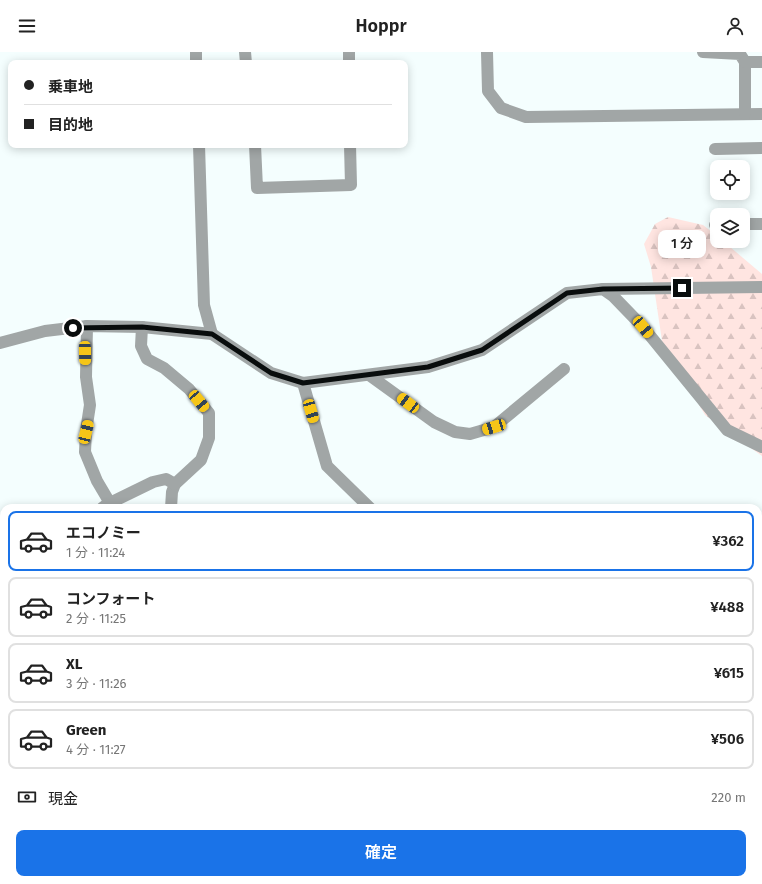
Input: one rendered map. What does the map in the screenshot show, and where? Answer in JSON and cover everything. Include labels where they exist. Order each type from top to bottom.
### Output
[{"type":"street","points":[[487,52],[488,91],[501,108],[526,117],[762,114]]},
{"type":"street","points":[[703,52],[742,56],[762,62]]},
{"type":"street","points":[[742,56],[745,114]]},
{"type":"street","points":[[199,148],[204,305],[212,334]]},
{"type":"street","points":[[255,148],[257,188],[351,185],[350,148]]},
{"type":"street","points":[[715,149],[762,148]]},
{"type":"street","points":[[750,224],[762,224]]},
{"type":"street","points":[[0,343],[45,331],[87,326],[142,327],[212,334],[271,373],[303,383],[428,367],[482,350],[567,293],[603,289],[762,287]]},
{"type":"street","points":[[603,289],[613,296],[643,327],[728,430],[762,447]]},
{"type":"street","points":[[87,326],[86,377],[90,405],[85,452],[105,504]]},
{"type":"street","points":[[142,327],[141,346],[147,359],[164,368],[189,389],[209,413],[209,438],[201,460],[175,484],[172,492],[171,504]]},
{"type":"street","points":[[369,375],[434,422],[455,432],[470,434],[494,427],[564,369]]},
{"type":"street","points":[[303,383],[327,466],[366,504]]},
{"type":"street","points":[[110,504],[153,482],[166,479],[175,484]]},
{"type":"green space","points":[[668,217],[703,225],[710,230],[710,248],[731,248],[762,274],[762,456],[705,415],[662,341],[651,267],[644,244],[655,224]]},
{"type":"route","points":[[73,328],[87,326],[142,327],[212,334],[271,373],[303,383],[428,367],[482,350],[567,293],[603,289],[682,288]]}]
